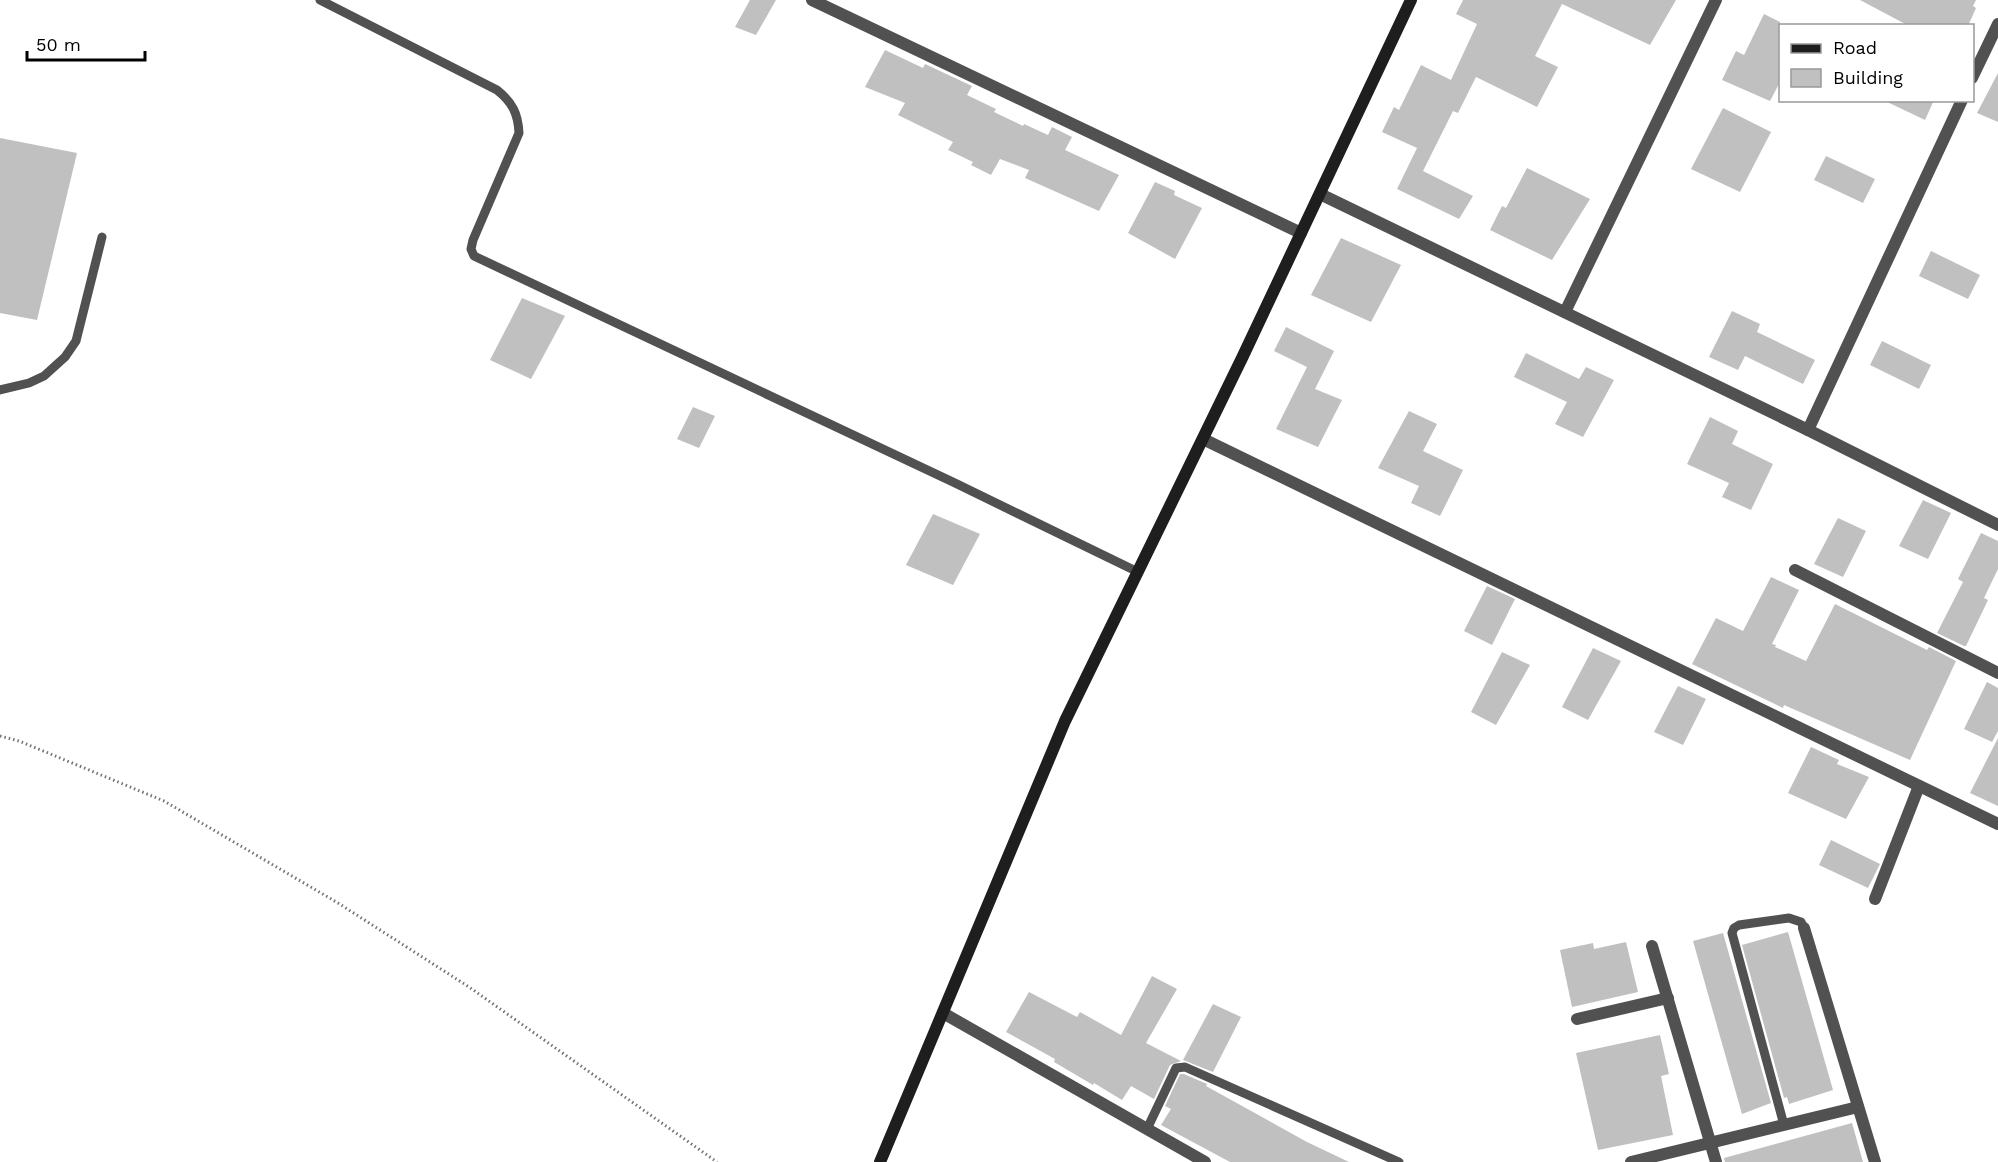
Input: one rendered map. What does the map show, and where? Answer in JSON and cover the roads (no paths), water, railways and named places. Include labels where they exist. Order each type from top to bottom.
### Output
[{"type":"street","points":[[812,0],[1301,233]]},
{"type":"street","points":[[880,1162],[1065,721],[1203,439],[1411,0]]},
{"type":"street","points":[[1565,312],[1716,0]]},
{"type":"street","points":[[1974,74],[1998,24]]},
{"type":"street","points":[[1808,430],[1961,102]]},
{"type":"street","points":[[1320,194],[1808,430],[1998,525]]},
{"type":"street","points":[[1203,439],[1998,824]]},
{"type":"street","points":[[1795,570],[1998,673]]},
{"type":"street","points":[[1875,899],[1919,786]]},
{"type":"street","points":[[1804,927],[1875,1162]]},
{"type":"street","points":[[1652,946],[1716,1162]]},
{"type":"street","points":[[1576,1019],[1668,998]]},
{"type":"street","points":[[943,1012],[1205,1162]]},
{"type":"street","points":[[1630,1162],[1858,1107]]},
{"type":"lane","points":[[320,0],[497,90],[509,100],[519,120],[519,133],[472,240],[471,249],[474,256],[1138,572]]},
{"type":"lane","points":[[0,390],[28,383],[44,376],[65,357],[76,341],[102,237]]},
{"type":"lane","points":[[1784,1125],[1732,933],[1739,925],[1789,918],[1801,922],[1804,927]]},
{"type":"lane","points":[[1148,1129],[1176,1068],[1185,1067],[1399,1162]]}]
